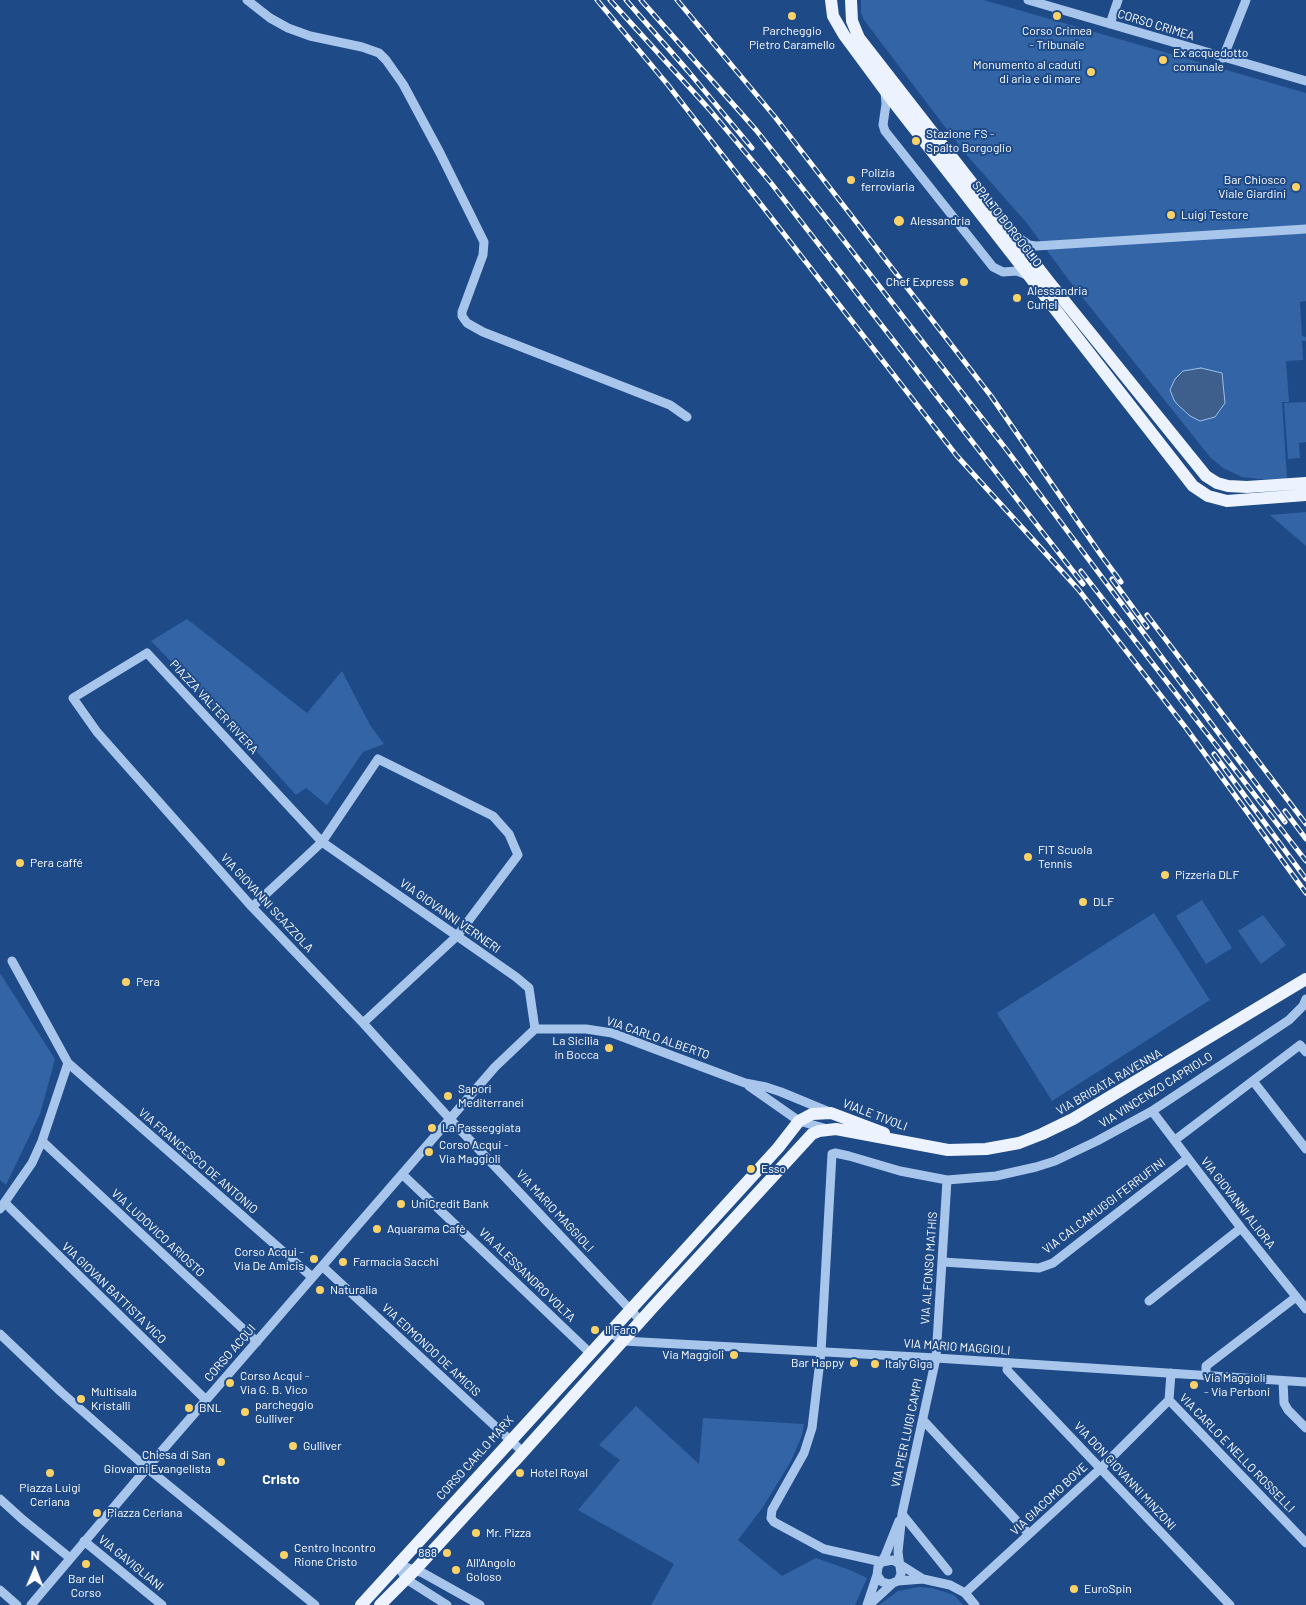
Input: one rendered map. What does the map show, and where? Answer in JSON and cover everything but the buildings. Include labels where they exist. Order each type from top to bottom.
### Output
[{"type":"main road","name":"SPALTO BORGOGLIO","points":[[831,0],[833,16],[840,30],[892,100],[1196,489],[1213,498],[1227,501],[1306,496]]},
{"type":"main road","name":"SPALTO BORGOGLIO","points":[[851,0],[851,17],[857,35],[1048,282],[1212,480],[1222,485],[1238,487],[1306,483]]},
{"type":"main road","name":"VIA BRIGATA RAVENNA","points":[[908,1142],[934,1148],[972,1150],[1008,1146],[1042,1134],[1073,1119],[1131,1085],[1306,979]]},
{"type":"main road","name":"VIALE TIVOLI","points":[[799,1121],[812,1114],[831,1113],[908,1142]]},
{"type":"main road","points":[[610,1332],[778,1148],[799,1121]]},
{"type":"main road","name":"VIALE TIVOLI","points":[[830,1129],[908,1142]]},
{"type":"main road","points":[[380,1605],[523,1452],[808,1138],[819,1130],[830,1129]]},
{"type":"main road","name":"CORSO CARLO MARX","points":[[361,1605],[610,1332]]},
{"type":"street","points":[[246,0],[270,18],[288,28],[310,36],[362,47],[378,53],[386,60],[398,77],[440,153],[484,242],[483,255],[462,312],[462,316],[467,323],[483,332],[670,405],[686,418]]},
{"type":"street","name":"CORSO CRIMEA","points":[[1028,0],[1306,82]]},
{"type":"street","points":[[1110,24],[1118,0]]},
{"type":"street","points":[[1224,58],[1246,0]]},
{"type":"street","points":[[884,87],[886,97],[883,125],[885,131],[915,174],[993,266],[1004,272],[1017,271],[1031,278]]},
{"type":"street","points":[[884,113],[892,100],[902,100],[912,107]]},
{"type":"street","points":[[997,216],[1023,242],[1033,246],[1306,229]]},
{"type":"street","name":"PIAZZA VALTER RIVERA","points":[[73,698],[147,653],[322,842]]},
{"type":"street","name":"VIA GIOVANNI SCAZZOLA","points":[[73,698],[97,732],[252,907],[363,1023],[450,1119]]},
{"type":"street","points":[[252,907],[322,842],[378,759],[493,816],[509,834],[518,855],[457,936],[363,1023]]},
{"type":"street","name":"VIA GIOVANNI VERNERI","points":[[322,842],[516,977],[528,988],[535,1029]]},
{"type":"street","points":[[2,1206],[32,1162],[42,1141],[68,1063],[12,961]]},
{"type":"street","name":"VIA VINCENZO CAPRIOLO","points":[[820,1352],[832,1154],[849,1156],[900,1172],[947,1180],[996,1176],[1046,1164],[1097,1141],[1152,1111],[1289,1020],[1303,1006],[1306,999]]},
{"type":"street","points":[[450,1119],[495,1067],[535,1029]]},
{"type":"street","name":"VIA CARLO ALBERTO","points":[[535,1029],[586,1029],[605,1032],[631,1039],[745,1083]]},
{"type":"street","points":[[1175,1140],[1253,1081],[1303,1048]]},
{"type":"street","name":"VIA FRANCESCO DE ANTONIO","points":[[68,1063],[312,1277]]},
{"type":"street","points":[[1253,1081],[1306,1149]]},
{"type":"street","points":[[745,1083],[799,1121],[830,1129]]},
{"type":"street","points":[[745,1083],[766,1087],[831,1113]]},
{"type":"street","points":[[776,1105],[785,1116],[788,1124],[785,1136],[778,1148]]},
{"type":"street","name":"VIA GIOVANNI ALIORA","points":[[1152,1111],[1241,1228],[1306,1309]]},
{"type":"street","name":"CORSO ACQUI","points":[[31,1605],[84,1541],[450,1119]]},
{"type":"street","name":"VIA MARIO MAGGIOLI","points":[[450,1119],[641,1321]]},
{"type":"street","name":"VIA LUDOVICO ARIOSTO","points":[[42,1141],[257,1342]]},
{"type":"street","name":"VIA CALCAMUGGI FERRUFINI","points":[[943,1262],[1039,1268],[1053,1263],[1188,1158]]},
{"type":"street","name":"VIA ALESSANDRO VOLTA","points":[[402,1174],[590,1353]]},
{"type":"street","name":"VIA ALFONSO MATHIS","points":[[936,1358],[947,1180]]},
{"type":"street","name":"VIA GIOVAN BATTISTA VICO","points":[[2,1206],[206,1400]]},
{"type":"street","points":[[1149,1301],[1241,1228]]},
{"type":"street","name":"VIA EDMONDO DE AMICIS","points":[[322,1266],[523,1452]]},
{"type":"street","points":[[1206,1375],[1206,1366],[1296,1297]]},
{"type":"street","points":[[610,1332],[623,1341]]},
{"type":"street","points":[[0,1334],[61,1392],[147,1468],[315,1605]]},
{"type":"street","name":"VIA MARIO MAGGIOLI","points":[[623,1341],[1008,1362],[1306,1382]]},
{"type":"street","points":[[820,1352],[809,1438],[804,1453],[772,1510],[771,1518],[774,1522],[824,1549],[882,1562],[891,1560],[923,1579],[950,1585],[964,1593],[975,1605]]},
{"type":"street","name":"VIA PIER LUIGI CAMPI","points":[[900,1565],[898,1548],[902,1514],[936,1358]]},
{"type":"street","name":"VIA DON GIOVANNI MINZONI","points":[[1008,1362],[1007,1370],[1230,1605]]},
{"type":"street","name":"VIA CARLO E NELLO ROSSELLI","points":[[1171,1373],[1169,1400],[1306,1543]]},
{"type":"street","points":[[1283,1380],[1284,1403],[1288,1410],[1306,1428]]},
{"type":"street","name":"VIA GIACOMO BOVE","points":[[964,1593],[1100,1469],[1169,1400]]},
{"type":"street","points":[[923,1420],[1029,1534]]},
{"type":"street","points":[[0,1499],[22,1520],[70,1558]]},
{"type":"street","points":[[902,1514],[948,1571]]},
{"type":"street","name":"VIA PIER LUIGI CAMPI","points":[[882,1562],[902,1514]]},
{"type":"street","name":"VIA GAVIGLIANI","points":[[84,1541],[162,1605]]},
{"type":"street","points":[[859,1558],[877,1574],[882,1582],[895,1583],[923,1579]]},
{"type":"street","points":[[868,1605],[878,1567],[882,1562]]},
{"type":"street","points":[[397,1564],[447,1605]]},
{"type":"street","points":[[868,1605],[895,1583],[902,1574],[900,1565]]},
{"type":"street","points":[[410,1575],[480,1605]]},
{"type":"street","points":[[0,1590],[18,1605]]},
{"type":"shaded area","points":[[861,0],[984,0],[1306,93],[1306,301],[1300,302],[1302,336],[1306,337],[1306,341],[1302,341],[1303,360],[1286,361],[1289,402],[1282,402],[1287,479],[1242,477],[1223,468],[1210,457],[1071,283],[1026,222],[964,152],[864,20],[861,13]]},
{"type":"shaded area","points":[[1201,368],[1222,373],[1225,403],[1215,417],[1200,421],[1190,416],[1177,404],[1170,390],[1175,379],[1183,371]]},
{"type":"shaded area","points":[[1306,402],[1306,442],[1299,443],[1300,458],[1288,459],[1284,403]]},
{"type":"shaded area","points":[[1306,512],[1306,546],[1270,515]]},
{"type":"shaded area","points":[[187,619],[307,713],[342,671],[370,725],[384,744],[363,752],[327,805],[306,788],[296,795],[231,723],[151,641]]},
{"type":"shaded area","points":[[1202,900],[1232,948],[1206,964],[1176,916]]},
{"type":"shaded area","points":[[1154,913],[1210,1000],[1052,1101],[997,1013]]},
{"type":"shaded area","points":[[1263,915],[1286,945],[1261,964],[1238,931]]},
{"type":"shaded area","points":[[0,973],[55,1059],[40,1114],[6,1185],[0,1180]]},
{"type":"shaded area","points":[[636,1406],[699,1464],[703,1418],[804,1424],[802,1435],[791,1461],[763,1507],[738,1540],[782,1576],[816,1558],[867,1578],[855,1605],[651,1605],[674,1564],[578,1510],[620,1460],[599,1445]]},
{"type":"shaded area","points":[[919,1587],[932,1588],[954,1595],[963,1605],[879,1605],[898,1591]]},
{"type":"railway","points":[[597,0],[668,85],[957,456],[1078,589],[1186,728],[1306,893]]},
{"type":"railway","points":[[610,0],[709,109],[771,183],[1083,584]]},
{"type":"railway","points":[[626,0],[752,148]]},
{"type":"railway","points":[[641,0],[756,130],[838,233],[1006,449],[1285,822]]},
{"type":"railway","points":[[677,0],[775,117],[991,396],[1121,582]]},
{"type":"railway","points":[[1081,571],[1306,861]]},
{"type":"railway","points":[[1112,579],[1147,627]]},
{"type":"railway","points":[[1147,615],[1306,824]]},
{"type":"railway","points":[[1214,754],[1306,879]]},
{"type":"railway","points":[[1285,811],[1306,839]]},
{"type":"place","name":"Parcheggio Pietro Caramello","points":[[792,16]]},
{"type":"place","name":"Corso Crimea - Tribunale","points":[[1057,16]]},
{"type":"place","name":"Ex acquedotto comunale","points":[[1163,60]]},
{"type":"place","name":"Monumento al caduti di aria e di mare","points":[[1091,72]]},
{"type":"place","name":"Stazione FS - Spalto Borgoglio","points":[[916,141]]},
{"type":"place","name":"Polizia ferroviaria","points":[[851,180]]},
{"type":"place","name":"Bar Chiosco Viale Giardini","points":[[1296,187]]},
{"type":"place","name":"Luigi Testore","points":[[1171,215]]},
{"type":"place","name":"Alessandria","points":[[899,221]]},
{"type":"place","name":"Chef Express","points":[[964,282]]},
{"type":"place","name":"Alessandria Curiel","points":[[1017,298]]},
{"type":"place","name":"FIT Scuola Tennis","points":[[1028,857]]},
{"type":"place","name":"Pera caffé","points":[[20,863]]},
{"type":"place","name":"Pizzeria DLF","points":[[1165,875]]},
{"type":"place","name":"DLF","points":[[1083,902]]},
{"type":"place","name":"Pera","points":[[126,982]]},
{"type":"place","name":"La Sicilia in Bocca","points":[[609,1048]]},
{"type":"place","name":"Sapori Mediterranei","points":[[448,1096]]},
{"type":"place","name":"La Passeggiata","points":[[432,1128]]},
{"type":"place","name":"Corso Acqui - Via Maggioli","points":[[429,1152]]},
{"type":"place","name":"Esso","points":[[751,1169]]},
{"type":"place","name":"UniCredit Bank","points":[[401,1204]]},
{"type":"place","name":"Aquarama Cafè","points":[[377,1229]]},
{"type":"place","name":"Corso Acqui - Via De Amicis","points":[[314,1259]]},
{"type":"place","name":"Farmacia Sacchi","points":[[343,1262]]},
{"type":"place","name":"Naturalia","points":[[320,1290]]},
{"type":"place","name":"Il Faro","points":[[595,1330]]},
{"type":"place","name":"Via Maggioli","points":[[734,1355]]},
{"type":"place","name":"Bar Happy","points":[[854,1363]]},
{"type":"place","name":"Italy Giga","points":[[875,1364]]},
{"type":"place","name":"Corso Acqui - Via G. B. Vico","points":[[230,1383]]},
{"type":"place","name":"Via Maggioli - Via Perboni","points":[[1194,1385]]},
{"type":"place","name":"Multisala Kristalli","points":[[81,1399]]},
{"type":"place","name":"BNL","points":[[189,1408]]},
{"type":"place","name":"parcheggio Gulliver","points":[[245,1412]]},
{"type":"place","name":"Gulliver","points":[[293,1446]]},
{"type":"place","name":"Chiesa di San Giovanni Evangelista","points":[[221,1462]]},
{"type":"place","name":"Piazza Luigi Ceriana","points":[[50,1473]]},
{"type":"place","name":"Hotel Royal","points":[[520,1473]]},
{"type":"place","name":"Piazza Ceriana","points":[[97,1513]]},
{"type":"place","name":"Mr. Pizza","points":[[476,1533]]},
{"type":"place","name":"888","points":[[447,1553]]},
{"type":"place","name":"Centro Incontro Rione Cristo","points":[[284,1555]]},
{"type":"place","name":"Bar del Corso","points":[[86,1564]]},
{"type":"place","name":"All'Angolo Goloso","points":[[456,1570]]},
{"type":"place","name":"EuroSpin","points":[[1074,1589]]},
{"type":"district","name":"Cristo","points":[[281,1479]]}]
